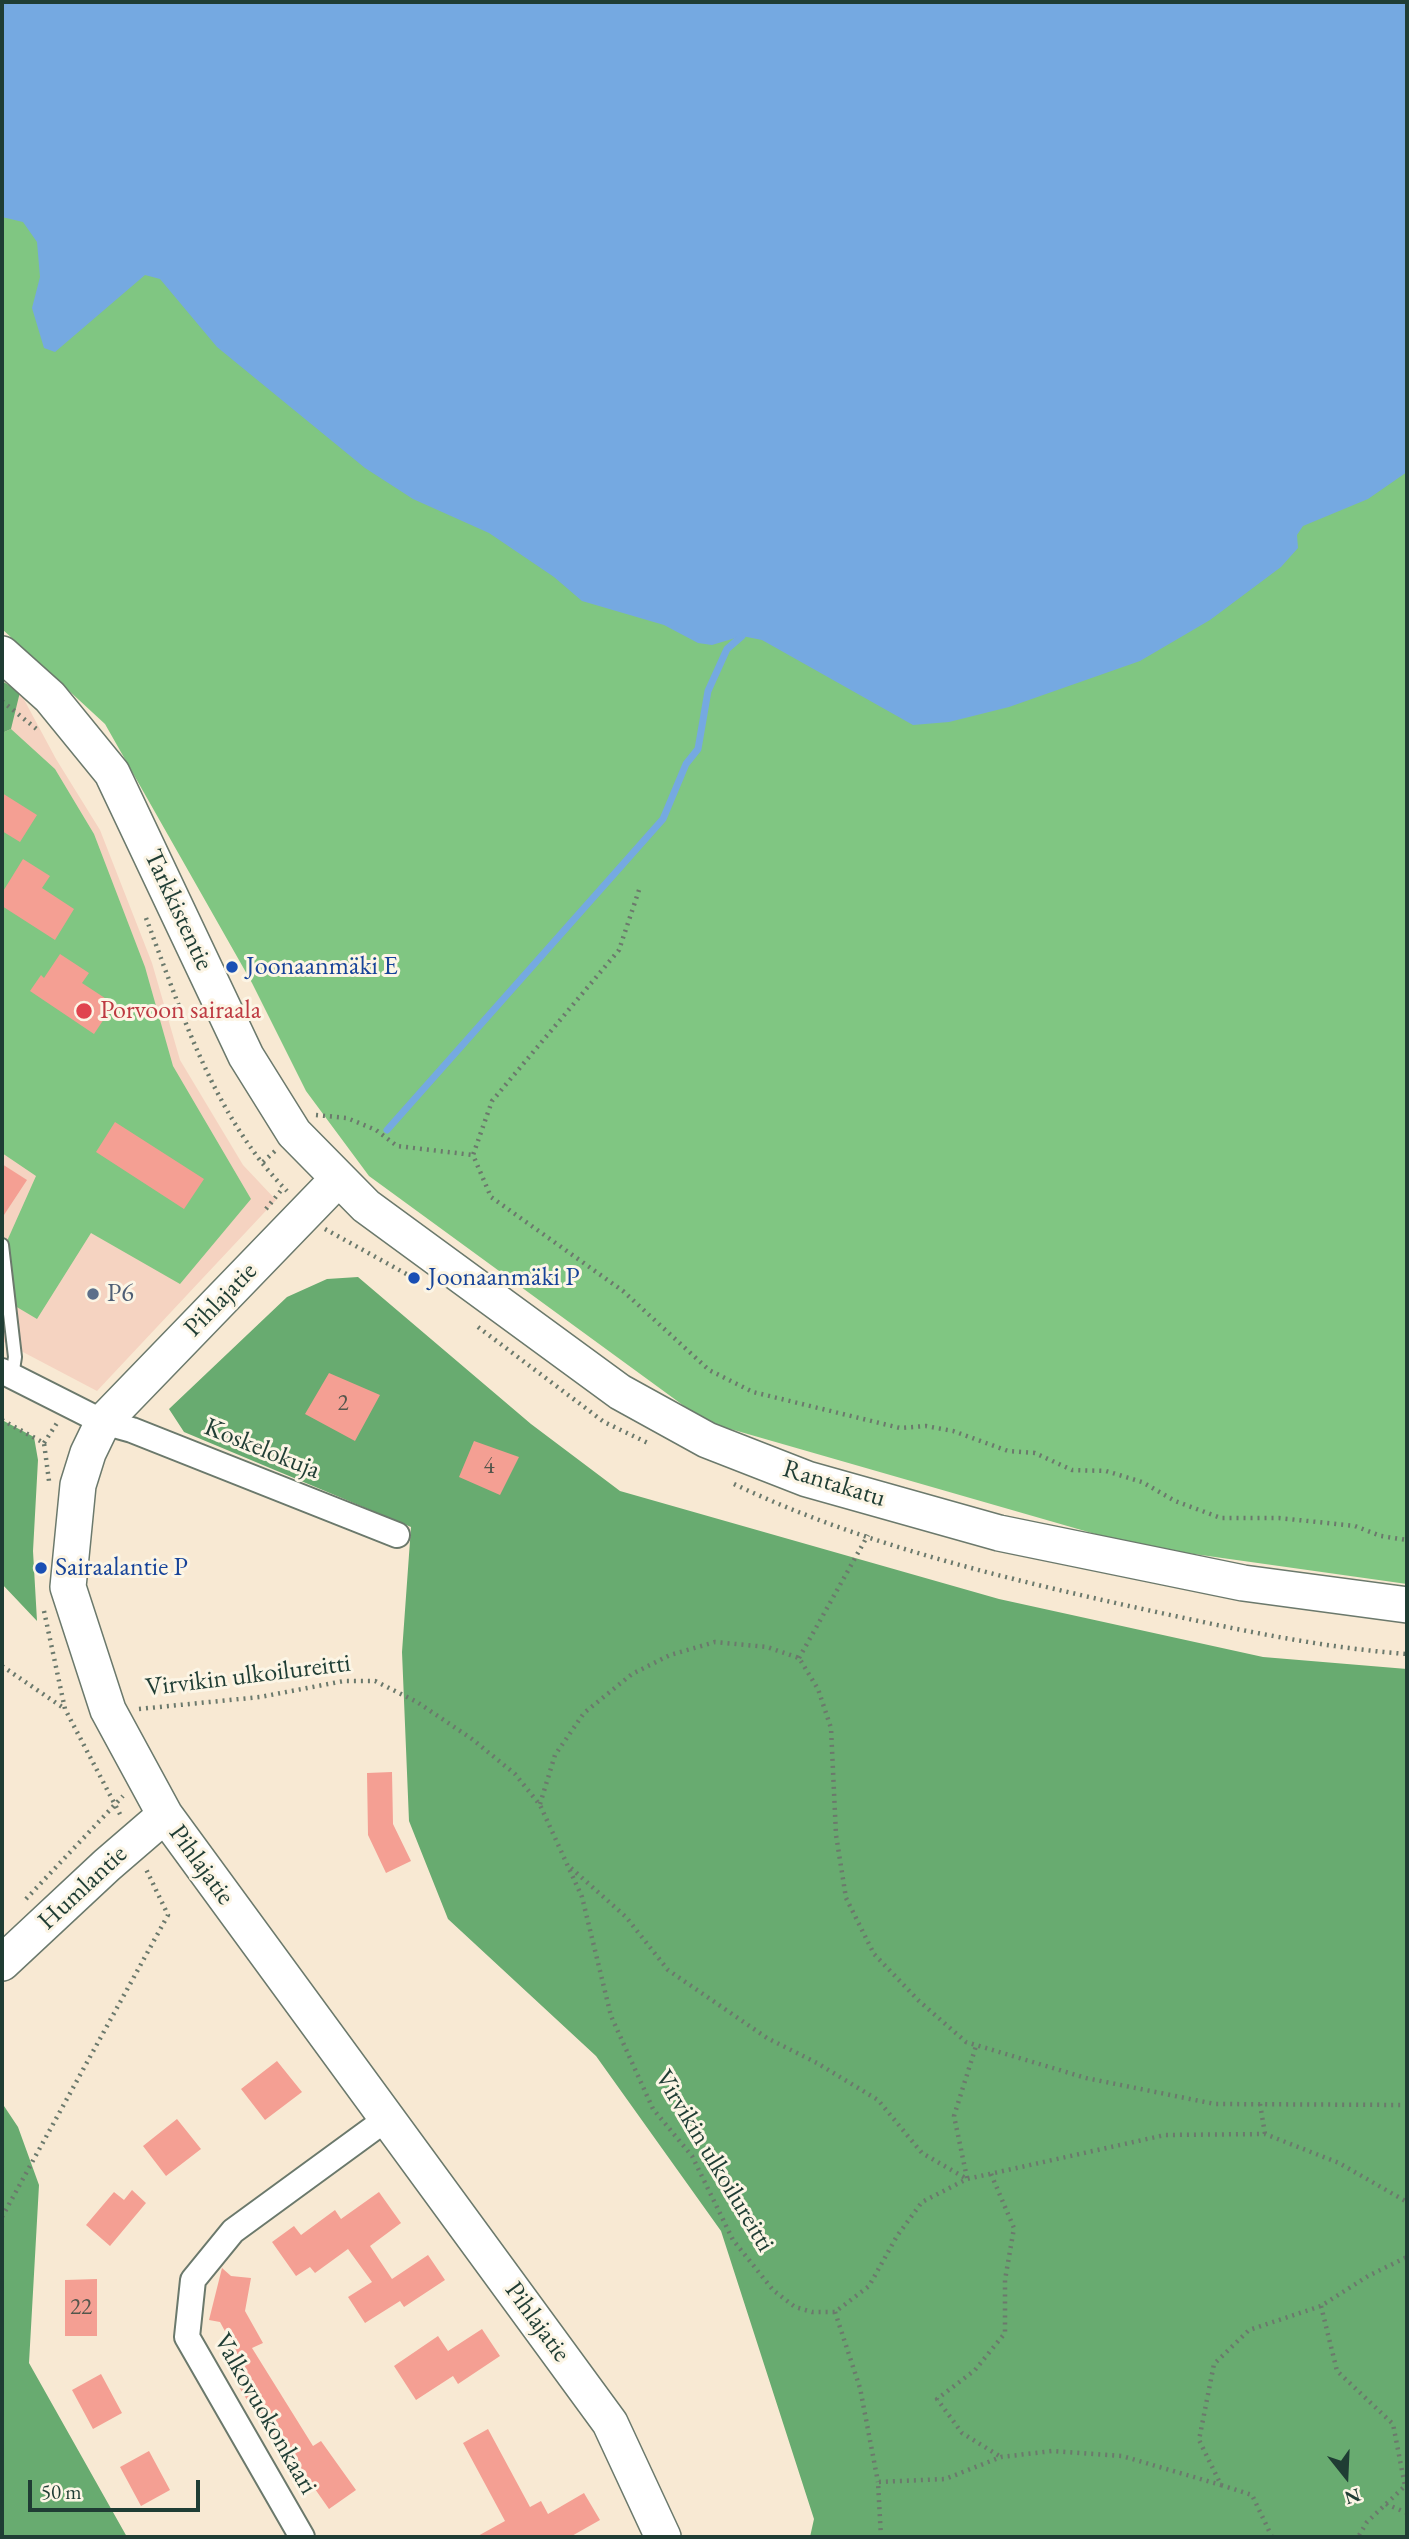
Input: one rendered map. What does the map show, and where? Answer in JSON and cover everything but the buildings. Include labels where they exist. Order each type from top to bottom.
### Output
[{"type":"street","name":"Tarkkistentie","points":[[2,654],[50,697],[112,773],[251,1066],[294,1133],[337,1180]]},
{"type":"street","name":"Pihlajatie","points":[[337,1180],[317,1227],[103,1422],[88,1453],[78,1485],[68,1587],[100,1694],[165,1815],[389,2117],[610,2423],[663,2537]]},
{"type":"street","name":"Rantakatu","points":[[337,1180],[377,1214],[620,1392],[736,1451],[807,1479],[999,1533],[1243,1583],[1407,1605]]},
{"type":"street","name":"Koskelokuja","points":[[7,1374],[103,1422],[132,1430],[397,1535]]},
{"type":"street","name":"Humlantie","points":[[2,1963],[133,1841],[165,1815]]},
{"type":"street","name":"Valkovuokonkaari","points":[[302,2537],[187,2337],[193,2280],[233,2231],[389,2117]]},
{"type":"lane","points":[[2,1245],[15,1357],[7,1374]]},
{"type":"path","points":[[2,701],[44,735]]},
{"type":"path","points":[[639,890],[619,950],[492,1101],[473,1155],[492,1198],[623,1291],[709,1370],[753,1392],[900,1428],[926,1426],[953,1432],[1008,1451],[1035,1454],[1072,1470],[1106,1471],[1142,1482],[1175,1500],[1221,1518],[1279,1518],[1355,1526],[1381,1536],[1407,1540]]},
{"type":"path","points":[[145,915],[194,1044],[214,1085],[254,1151],[317,1227],[414,1278]]},
{"type":"path","points":[[315,1115],[347,1118],[376,1130],[397,1146],[473,1155]]},
{"type":"path","points":[[467,1318],[604,1422],[652,1445]]},
{"type":"path","points":[[725,1479],[797,1514],[1012,1579],[1256,1634],[1407,1654]]},
{"type":"path","points":[[799,1658],[868,1535]]},
{"type":"path","points":[[540,1805],[555,1755],[584,1713],[632,1674],[670,1655],[715,1642],[767,1647],[799,1658],[818,1689],[831,1728],[836,1835],[846,1898],[874,1954],[919,2001],[966,2042],[1086,2078],[1215,2104],[1407,2105]]},
{"type":"path","points":[[2,1666],[65,1709]]},
{"type":"path","name":"Virvikin ulkoilureitti","points":[[127,1710],[248,1698],[344,1681],[375,1681],[416,1702],[472,1738],[515,1774],[540,1805],[582,1897],[611,2016],[653,2109],[692,2156],[733,2240],[773,2290],[795,2307],[812,2312],[835,2312]]},
{"type":"path","points":[[20,1905],[114,1802],[145,1781]]},
{"type":"path","points":[[2,2217],[168,1915],[114,1802]]},
{"type":"path","points":[[567,1865],[626,1917],[668,1970],[767,2038],[817,2063],[878,2100],[922,2152],[967,2179]]},
{"type":"path","points":[[967,2179],[954,2116],[976,2046]]},
{"type":"path","points":[[1260,2104],[1265,2134]]},
{"type":"path","points":[[881,2537],[878,2482],[860,2388],[835,2312],[869,2286],[897,2236],[922,2202],[967,2179],[1165,2135],[1265,2134],[1339,2163],[1407,2202]]},
{"type":"path","points":[[991,2174],[1014,2228],[1005,2280],[1005,2333],[975,2370],[937,2399],[962,2434],[1001,2457]]},
{"type":"path","points":[[1221,2485],[1199,2440],[1214,2364],[1249,2330],[1321,2306],[1368,2276],[1407,2257]]},
{"type":"path","points":[[1321,2306],[1337,2371],[1393,2424],[1405,2486],[1385,2504],[1357,2537]]},
{"type":"path","points":[[878,2482],[945,2479],[1001,2457],[1052,2451],[1122,2456],[1252,2495],[1272,2537]]},
{"type":"path","points":[[1385,2504],[1407,2513]]},
{"type":"shaded area","name":"Porvoon sairaala","points":[[2,681],[20,692],[56,759],[100,830],[152,963],[180,1060],[243,1165],[276,1200],[97,1391],[2,1341]]},
{"type":"green space","points":[[2,2],[1407,2],[1407,1584],[1137,1546],[706,1422],[369,1176],[306,1091],[252,983],[105,724],[2,629]]},
{"type":"green space","points":[[2,681],[20,692],[11,729],[2,733]]},
{"type":"green space","name":"Porvoon sairaala","points":[[11,729],[55,769],[94,834],[145,967],[173,1066],[251,1199],[180,1284],[91,1233],[37,1319],[10,1303],[3,1250],[36,1176],[2,1153],[2,733]]},
{"type":"green space","points":[[358,1277],[531,1424],[620,1491],[999,1599],[1263,1657],[1407,1669],[1407,2537],[810,2537],[814,2519],[721,2231],[596,2056],[448,1919],[409,1821],[402,1652],[411,1527],[184,1432],[169,1409],[287,1297],[327,1279]]},
{"type":"green space","points":[[2,1420],[34,1437],[38,1460],[33,1551],[37,1621],[2,1584]]},
{"type":"green space","points":[[2,2103],[18,2127],[39,2185],[29,2363],[127,2537],[2,2537]]},
{"type":"water","points":[[2,2],[1407,2],[1407,472],[1368,499],[1303,526],[1297,535],[1298,548],[1281,567],[1210,620],[1140,661],[1009,707],[949,722],[913,725],[762,640],[742,636],[712,645],[698,643],[664,625],[582,601],[554,577],[489,533],[413,499],[365,468],[217,347],[160,279],[145,275],[55,352],[44,348],[32,308],[40,277],[37,242],[23,222],[2,217]]},
{"type":"waterway","points":[[387,1130],[663,819],[686,764],[698,749],[708,691],[727,649],[742,636]]},
{"type":"place","name":"Joonaanmäki E","points":[[232,967]]},
{"type":"place","name":"Porvoon sairaala","points":[[84,1011]]},
{"type":"place","name":"Joonaanmäki P","points":[[414,1278]]},
{"type":"place","name":"P6","points":[[93,1294]]},
{"type":"place","name":"Sairaalantie P","points":[[41,1568]]}]
